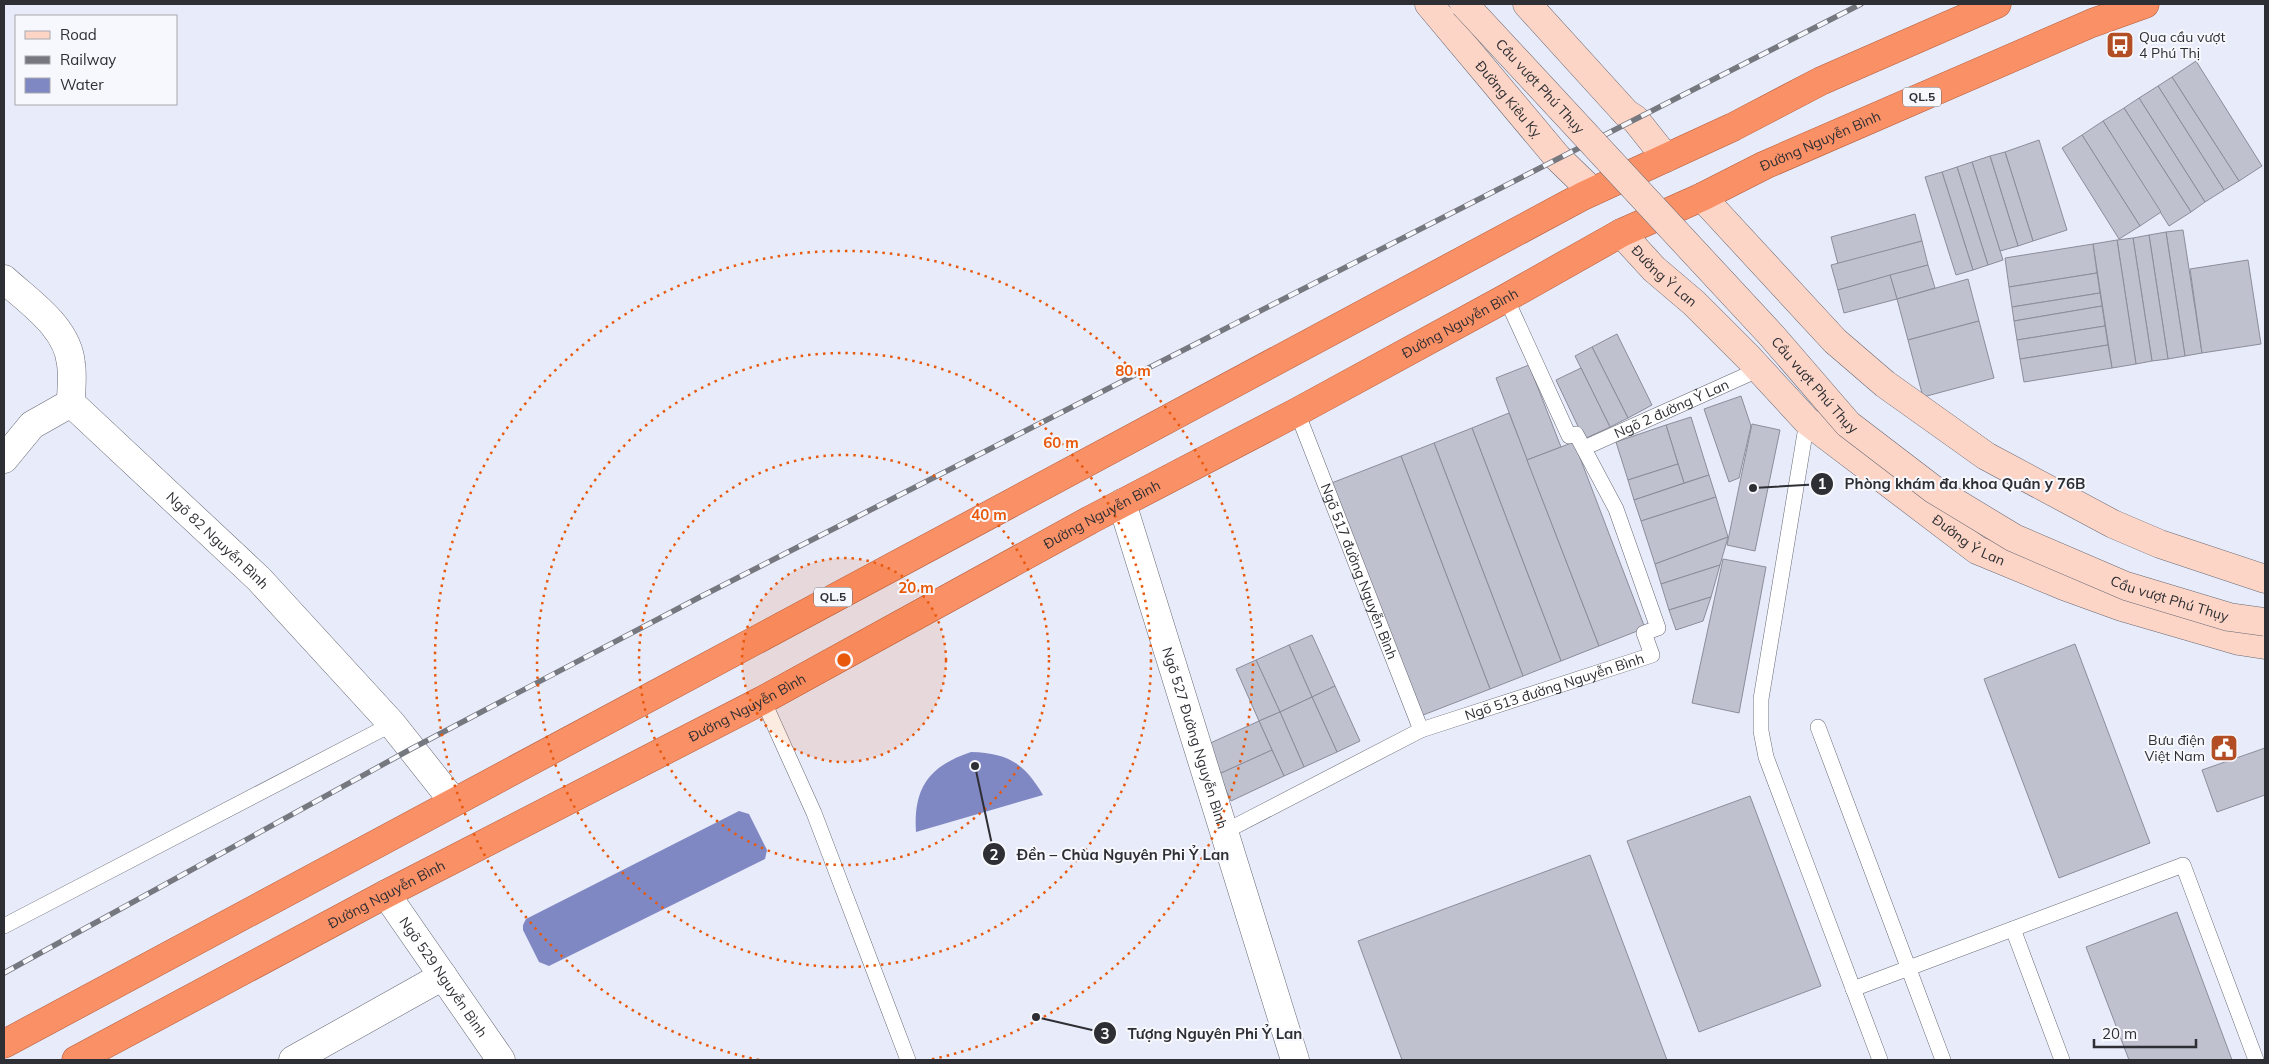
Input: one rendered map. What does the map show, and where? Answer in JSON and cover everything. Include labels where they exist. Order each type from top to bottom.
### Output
[{"type":"highway","name":"QL.5","points":[[4,1044],[453,801],[1592,191],[1733,127],[1821,80],[1997,4]]},
{"type":"highway","name":"Đường Nguyễn Bình","points":[[76,1060],[386,894],[763,700],[1122,503],[1297,412],[1621,233],[1702,197],[1765,165],[2092,24],[2145,4]]},
{"type":"main road","name":"Đường Kiêu Kỵ","points":[[1429,4],[1558,158],[1592,191]]},
{"type":"main road","name":"Cầu vượt Phú Thụy","points":[[1464,4],[1766,329],[1848,424],[1933,489],[2014,538],[2126,586],[2229,617],[2265,622]]},
{"type":"main road","points":[[1527,4],[1626,113],[1635,119],[1666,158]]},
{"type":"main road","points":[[1702,197],[1835,341],[1885,384],[1986,456],[2113,524],[2160,544],[2265,579]]},
{"type":"main road","name":"Đường Ỷ Lan","points":[[1621,233],[1654,269],[1694,304],[1760,369],[1807,421],[1977,550],[2064,586],[2122,607],[2239,641],[2265,645]]},
{"type":"street","points":[[4,279],[48,319],[63,338],[71,362],[71,403],[32,425],[4,459]]},
{"type":"street","name":"Ngõ 82 Nguyễn Bình","points":[[71,403],[259,579],[392,724],[453,801]]},
{"type":"street","name":"Ngõ 527 Đường Nguyễn Bình","points":[[1122,503],[1295,1060]]},
{"type":"street","name":"Ngõ 529 Nguyễn Bình","points":[[386,894],[501,1060]]},
{"type":"street","points":[[293,1060],[443,976]]},
{"type":"lane","name":"Ngõ 513 đường Nguyễn Bình","points":[[1224,832],[1421,730],[1652,655],[1644,633],[1658,628],[1616,510],[1576,434],[1569,436],[1506,298]]},
{"type":"lane","name":"Ngõ 2 đường Ỷ Lan","points":[[1584,448],[1760,369]]},
{"type":"lane","name":"Ngõ 517 đường Nguyễn Bình","points":[[1297,412],[1421,730]]},
{"type":"lane","points":[[1807,421],[1761,699],[1760,731],[1766,757],[1853,990],[1874,1058]]},
{"type":"lane","points":[[763,700],[828,850],[908,1060]]},
{"type":"lane","points":[[4,926],[392,724]]},
{"type":"lane","points":[[1818,727],[1943,1060]]},
{"type":"lane","points":[[1853,990],[2183,865],[2256,1060]]},
{"type":"lane","points":[[2013,929],[2062,1060]]},
{"type":"water","points":[[971,752],[995,755],[1014,762],[1029,775],[1043,795],[916,832],[917,803],[927,781],[944,764]]},
{"type":"water","points":[[739,811],[749,814],[767,850],[765,859],[549,966],[539,962],[523,930],[526,919]]},
{"type":"building","points":[[2196,61],[2262,166],[2239,181],[2172,77]]},
{"type":"building","points":[[2172,77],[2239,181],[2224,190],[2158,86]]},
{"type":"building","points":[[2158,86],[2224,190],[2205,202],[2139,98]]},
{"type":"building","points":[[2139,98],[2205,202],[2191,212],[2124,108]]},
{"type":"building","points":[[2124,108],[2191,212],[2169,226],[2103,121]]},
{"type":"building","points":[[2103,121],[2161,212],[2140,226],[2082,135]]},
{"type":"building","points":[[2082,135],[2140,226],[2119,239],[2062,148]]},
{"type":"building","points":[[2039,140],[2067,230],[2033,241],[2005,152]]},
{"type":"building","points":[[2005,152],[2033,241],[2018,246],[1990,156]]},
{"type":"building","points":[[1990,156],[2018,246],[2000,251],[1972,162]]},
{"type":"building","points":[[1972,162],[2003,260],[1988,265],[1957,167]]},
{"type":"building","points":[[1957,167],[1988,265],[1973,270],[1942,172]]},
{"type":"building","points":[[1942,172],[1973,270],[1956,275],[1925,177]]},
{"type":"building","points":[[1915,214],[1922,241],[1838,264],[1831,237]]},
{"type":"building","points":[[2183,230],[2202,353],[2185,356],[2166,232]]},
{"type":"building","points":[[2166,232],[2185,356],[2168,359],[2149,235]]},
{"type":"building","points":[[2149,235],[2168,359],[2152,361],[2133,238]]},
{"type":"building","points":[[2133,238],[2152,361],[2136,364],[2117,240]]},
{"type":"building","points":[[2117,240],[2136,364],[2112,368],[2093,244]]},
{"type":"building","points":[[1922,241],[1928,265],[1838,290],[1831,265]]},
{"type":"building","points":[[2093,244],[2097,273],[2009,287],[2005,258]]},
{"type":"building","points":[[2248,260],[2261,344],[2202,353],[2190,269]]},
{"type":"building","points":[[1928,265],[1935,288],[1897,299],[1890,275]]},
{"type":"building","points":[[2097,273],[2100,293],[2012,307],[2009,287]]},
{"type":"building","points":[[1890,275],[1897,299],[1844,313],[1838,290]]},
{"type":"building","points":[[1968,279],[1979,321],[1908,340],[1897,299]]},
{"type":"building","points":[[2100,293],[2102,306],[2014,321],[2012,307]]},
{"type":"building","points":[[2102,306],[2105,326],[2017,340],[2014,321]]},
{"type":"building","points":[[1979,321],[1994,378],[1923,397],[1908,340]]},
{"type":"building","points":[[2105,326],[2108,345],[2020,359],[2017,340]]},
{"type":"building","points":[[1617,334],[1652,405],[1628,418],[1592,347]]},
{"type":"building","points":[[2108,345],[2112,368],[2024,382],[2020,359]]},
{"type":"building","points":[[1592,347],[1628,418],[1610,427],[1575,356]]},
{"type":"building","points":[[1529,365],[1561,447],[1527,460],[1496,378]]},
{"type":"building","points":[[1581,368],[1610,427],[1584,439],[1556,380]]},
{"type":"building","points":[[1741,396],[1751,426],[1739,478],[1729,482],[1704,409]]},
{"type":"building","points":[[1509,413],[1599,646],[1561,661],[1472,428]]},
{"type":"building","points":[[1691,417],[1709,475],[1684,483],[1666,425]]},
{"type":"building","points":[[1752,424],[1780,430],[1755,551],[1727,545]]},
{"type":"building","points":[[1666,425],[1678,464],[1628,480],[1616,442]]},
{"type":"building","points":[[1472,428],[1561,661],[1523,676],[1434,443]]},
{"type":"building","points":[[1574,442],[1645,628],[1599,646],[1527,460]]},
{"type":"building","points":[[1434,443],[1523,676],[1490,689],[1401,456]]},
{"type":"building","points":[[1401,456],[1490,689],[1418,717],[1329,484]]},
{"type":"building","points":[[1678,464],[1684,483],[1634,500],[1628,480]]},
{"type":"building","points":[[1709,475],[1716,497],[1641,521],[1634,500]]},
{"type":"building","points":[[1716,497],[1728,537],[1655,564],[1641,521]]},
{"type":"building","points":[[1728,537],[1720,565],[1661,584],[1655,564]]},
{"type":"building","points":[[1723,559],[1766,567],[1739,713],[1692,703]]},
{"type":"building","points":[[1720,565],[1711,597],[1669,610],[1661,584]]},
{"type":"building","points":[[1711,597],[1703,621],[1676,630],[1669,610]]},
{"type":"building","points":[[1312,635],[1335,686],[1312,697],[1289,645]]},
{"type":"building","points":[[2075,644],[2150,843],[2059,878],[1984,679]]},
{"type":"building","points":[[1289,645],[1312,697],[1280,712],[1256,660]]},
{"type":"building","points":[[1256,660],[1280,712],[1259,721],[1236,669]]},
{"type":"building","points":[[1335,686],[1360,741],[1337,752],[1312,697]]},
{"type":"building","points":[[1312,697],[1337,752],[1304,767],[1280,712]]},
{"type":"building","points":[[1280,712],[1304,767],[1284,776],[1259,721]]},
{"type":"building","points":[[1259,721],[1272,750],[1219,774],[1206,745]]},
{"type":"building","points":[[2265,748],[2265,795],[2217,812],[2202,770]]},
{"type":"building","points":[[1272,750],[1284,776],[1231,801],[1219,774]]},
{"type":"building","points":[[1750,796],[1821,986],[1699,1032],[1627,841]]},
{"type":"building","points":[[1590,855],[1667,1060],[1402,1060],[1358,941]]},
{"type":"building","points":[[2177,912],[2232,1060],[2129,1060],[2086,947]]},
{"type":"railway","points":[[4,973],[411,749],[700,597],[1861,4]]},
{"type":"place","name":"Qua cầu vượt 4 Phú Thị","points":[[2120,45]]},
{"type":"place","name":"Phòng khám đa khoa Quân y 76B","points":[[1753,488]]},
{"type":"place","name":"Bưu điện Việt Nam","points":[[2224,748]]},
{"type":"place","name":"Đền – Chùa Nguyên Phi Ỷ Lan","points":[[975,766]]},
{"type":"place","name":"Tượng Nguyên Phi Ỷ Lan","points":[[1036,1017]]}]
